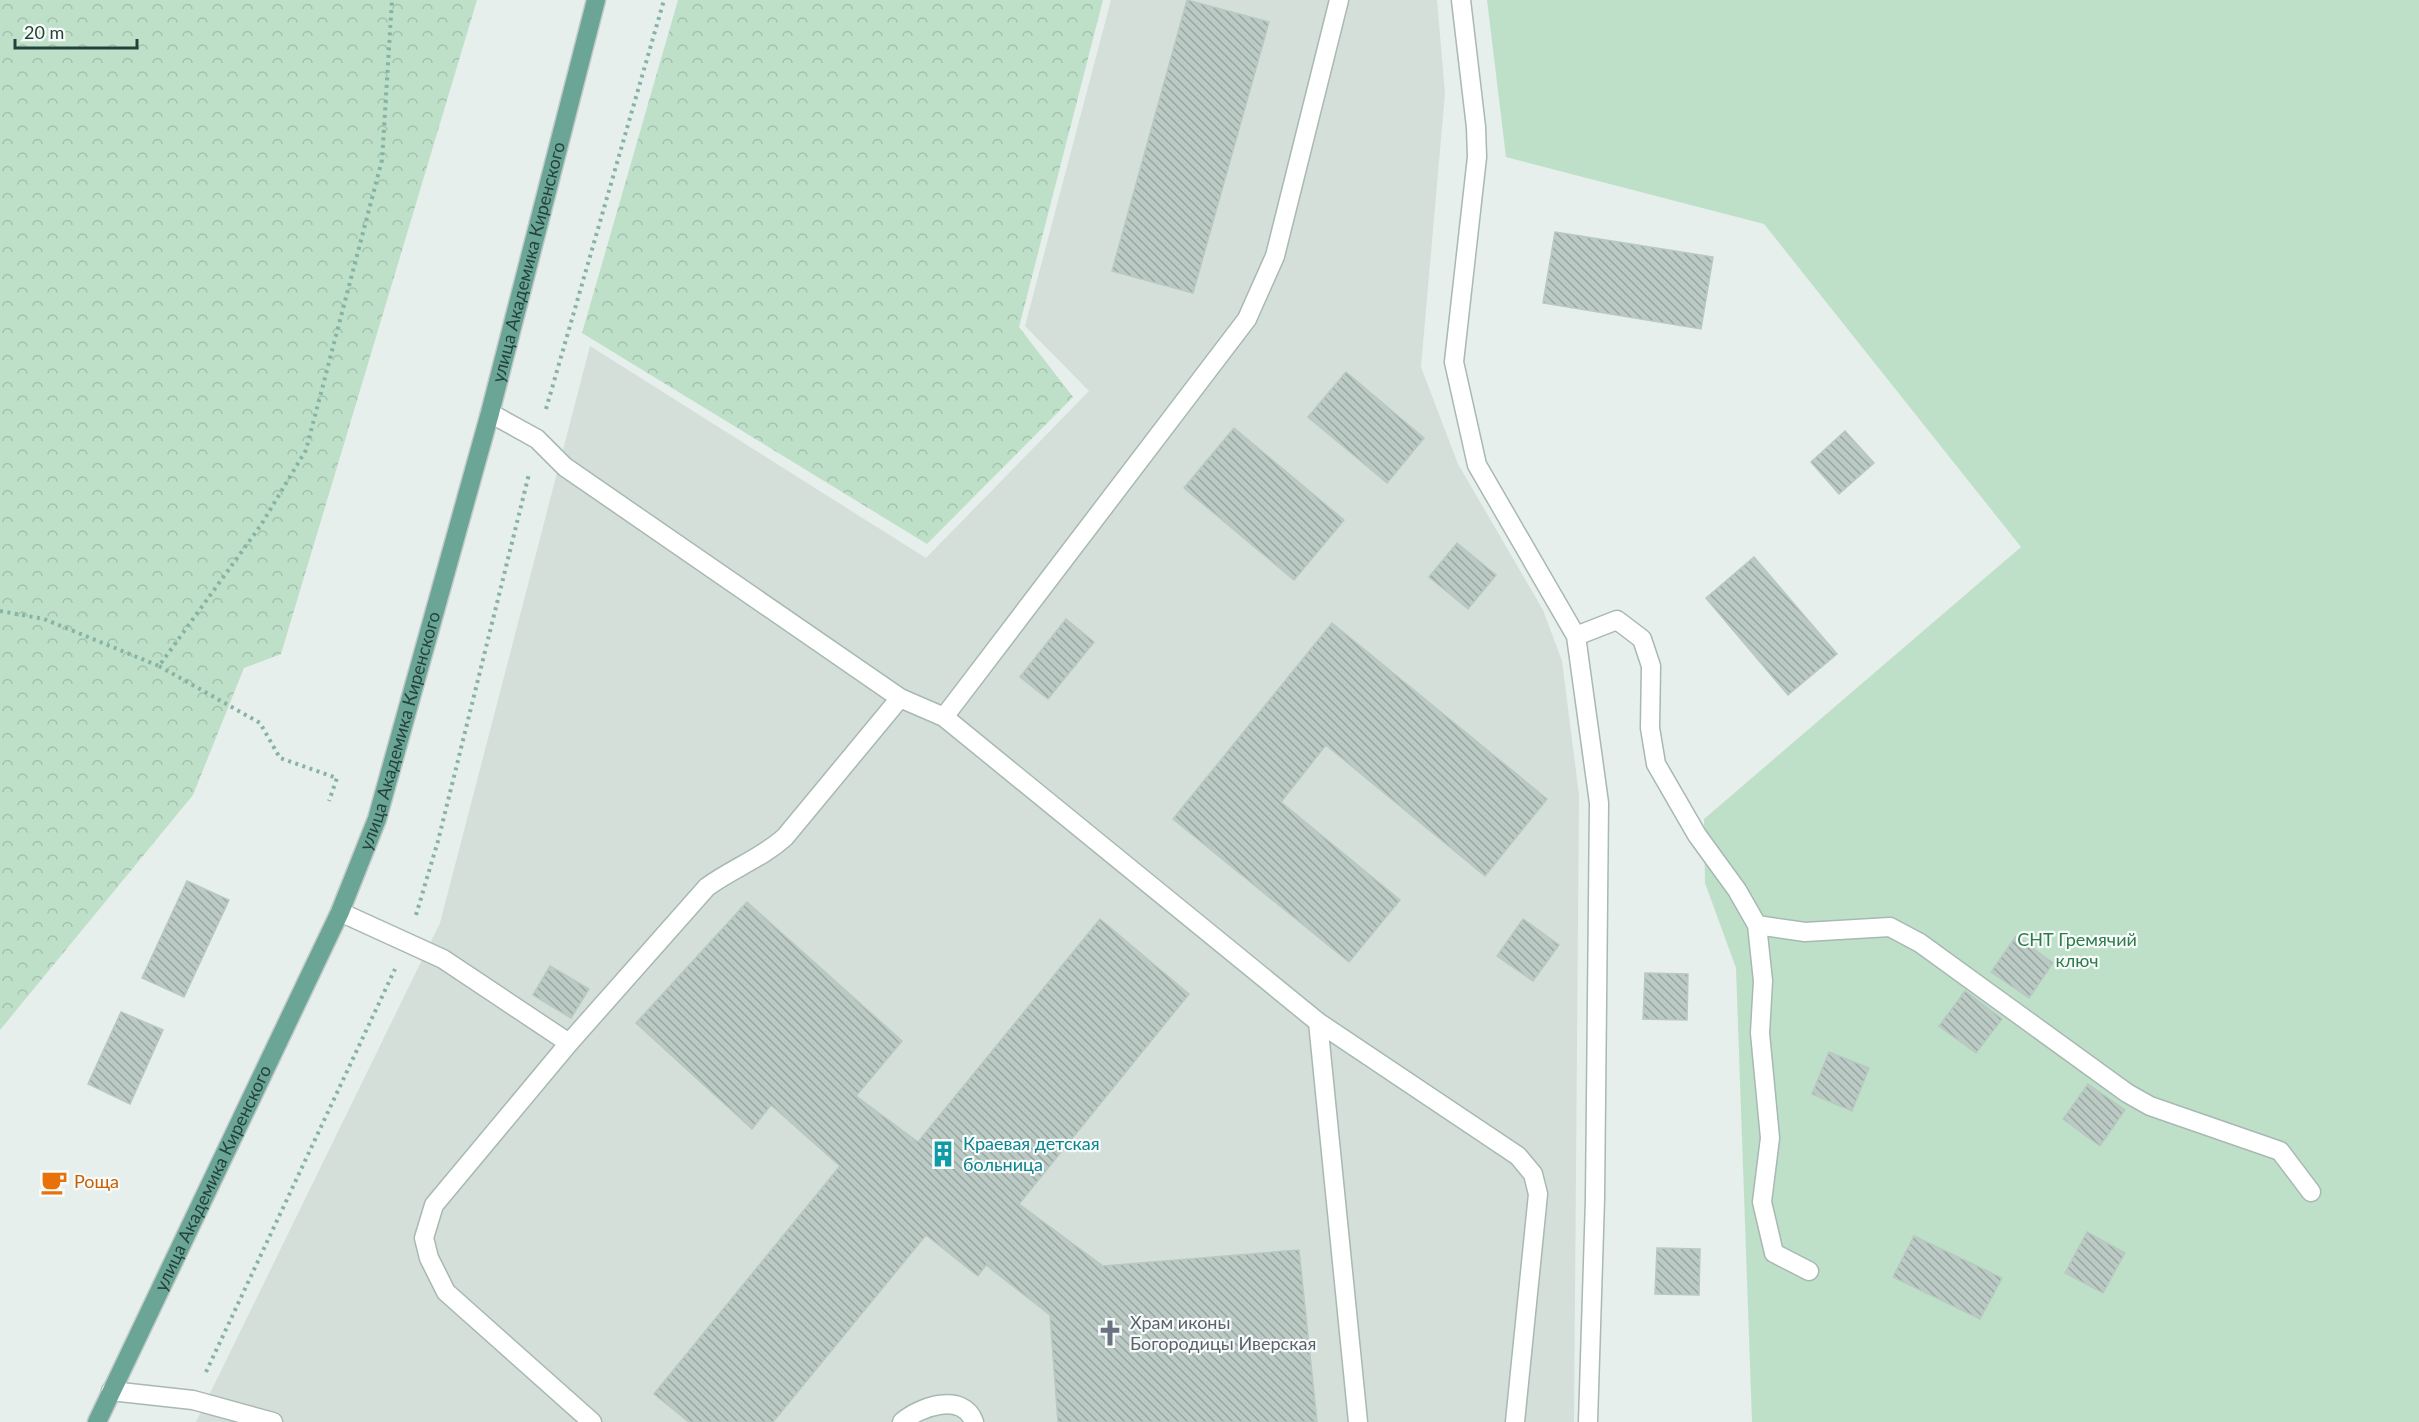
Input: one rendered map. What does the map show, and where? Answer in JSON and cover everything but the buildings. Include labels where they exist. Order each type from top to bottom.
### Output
[{"type":"main road","name":"улица Академика Киренского","points":[[97,1422],[340,912],[377,819],[490,412],[596,0]]},
{"type":"lane","points":[[944,717],[1247,319],[1275,256],[1339,0]]},
{"type":"lane","points":[[1461,0],[1476,127],[1477,157],[1454,362],[1477,465],[1576,636],[1599,803],[1595,1199],[1588,1422]]},
{"type":"lane","points":[[490,412],[537,440],[565,467],[900,698],[944,717],[1318,1022],[1518,1156],[1533,1174],[1538,1194],[1515,1422]]},
{"type":"lane","points":[[1576,636],[1617,620],[1642,639],[1651,666],[1650,728],[1656,764],[1697,835],[1737,890],[1756,925],[1763,981],[1760,1033],[1770,1138],[1762,1202],[1774,1253],[1809,1271]]},
{"type":"lane","points":[[592,1422],[446,1292],[429,1258],[424,1238],[434,1205],[569,1043],[707,887],[730,871],[770,851],[785,837],[900,698]]},
{"type":"lane","points":[[340,912],[443,959],[569,1043]]},
{"type":"lane","points":[[1756,925],[1805,932],[1890,927],[1920,943],[2127,1093],[2150,1106],[2280,1151],[2311,1192]]},
{"type":"lane","points":[[1318,1022],[1358,1422]]},
{"type":"lane","points":[[111,1391],[193,1400],[273,1422]]},
{"type":"lane","points":[[902,1422],[910,1414],[934,1404],[944,1404],[960,1407],[972,1416],[974,1422]]},
{"type":"path","points":[[159,666],[261,525],[306,450],[382,160],[392,0]]},
{"type":"path","points":[[193,1400],[407,942],[438,841],[537,440],[664,0]]},
{"type":"path","points":[[0,611],[44,619],[159,666],[260,723],[280,758],[337,778],[329,801]]},
{"type":"shaded area","points":[[1111,0],[1437,0],[1445,93],[1421,367],[1458,464],[1543,610],[1562,661],[1579,795],[1574,1422],[196,1422],[440,923],[590,346],[926,558],[1089,391],[1025,326]]},
{"type":"green space","points":[[0,0],[477,0],[281,654],[244,668],[193,795],[0,1030]]},
{"type":"green space","points":[[678,0],[1103,0],[1019,327],[1073,397],[927,544],[582,333]]},
{"type":"green space","name":"СНТ Гремячий ключ","points":[[1487,0],[2419,0],[2419,1422],[1752,1422],[1736,968],[1705,883],[1704,819],[2021,547],[1764,224],[1506,157]]},
{"type":"place","name":"Краевая детская больница","points":[[943,1154]]},
{"type":"place","name":"Роща","points":[[54,1182]]},
{"type":"place","name":"Храм иконы Богородицы Иверская","points":[[1110,1333]]}]
